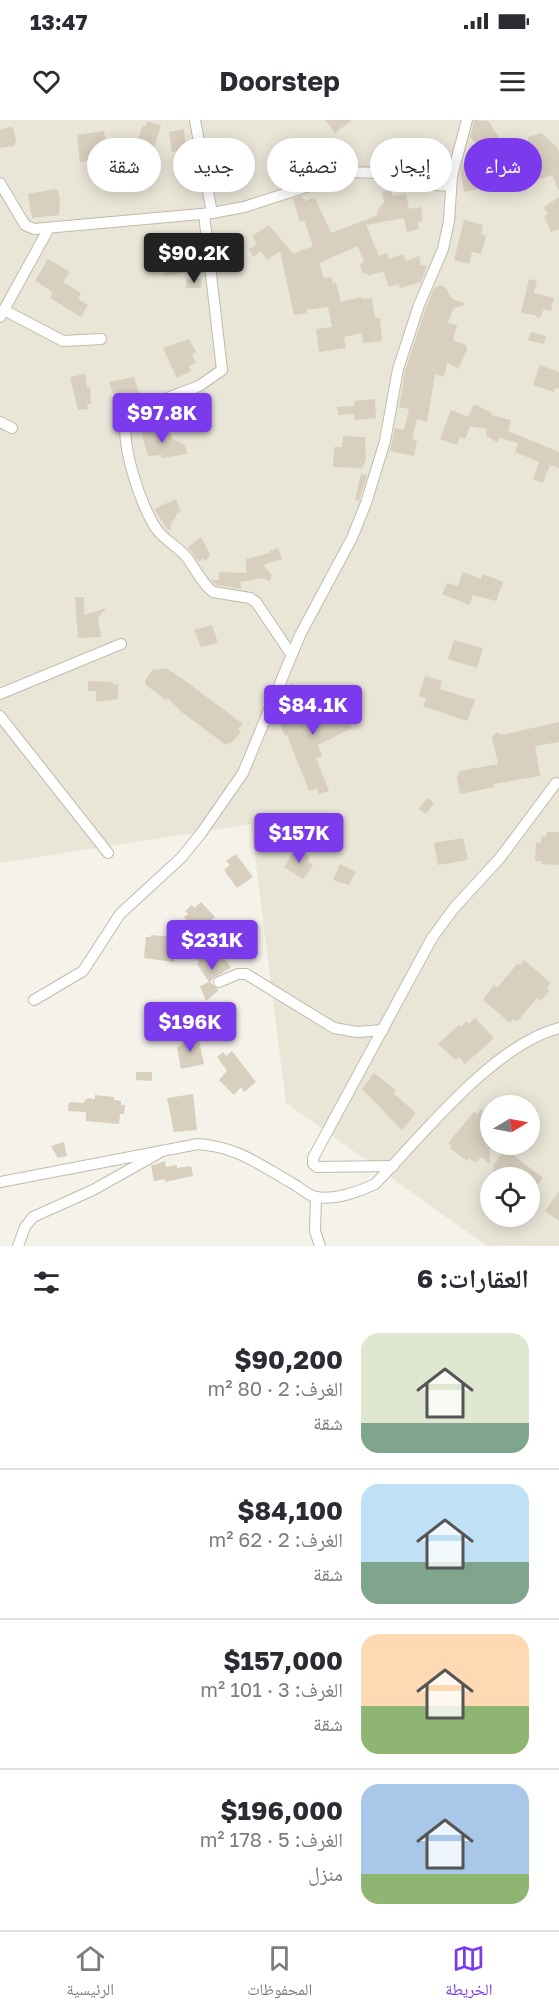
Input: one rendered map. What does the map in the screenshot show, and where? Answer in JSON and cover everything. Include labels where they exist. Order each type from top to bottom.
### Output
[{"type":"street","points":[[195,120],[208,213],[222,370],[211,380],[199,386],[128,413],[126,425],[129,452],[145,506],[160,533],[183,552],[213,592],[250,598],[256,602],[291,654]]},
{"type":"street","points":[[452,176],[459,139],[467,120]]},
{"type":"street","points":[[0,183],[25,225],[34,229],[208,213],[244,207],[353,172],[370,173]]},
{"type":"street","points":[[34,1000],[83,971],[120,914],[181,858],[243,773],[291,654],[352,538],[366,503],[385,441],[401,360],[419,305],[443,249],[449,221],[450,192]]},
{"type":"street","points":[[49,228],[2,313],[63,341],[101,339]]},
{"type":"street","points":[[0,422],[12,428]]},
{"type":"street","points":[[0,694],[121,644]]},
{"type":"street","points":[[0,716],[108,853]]},
{"type":"street","points":[[393,1166],[317,1167],[313,1164],[313,1158],[415,967],[443,922],[500,858],[558,781]]},
{"type":"street","points":[[219,982],[238,974],[246,974],[334,1028],[357,1032],[383,1030]]},
{"type":"street","points":[[0,1182],[167,1148],[198,1144],[223,1146],[241,1152],[316,1197],[345,1195],[375,1184],[482,1074],[511,1049],[544,1032],[559,1028]]},
{"type":"street","points":[[18,1246],[25,1227],[33,1217],[93,1191],[167,1148]]},
{"type":"street","points":[[316,1197],[315,1231],[320,1246]]},
{"type":"shaded area","points":[[0,120],[559,120],[559,1246],[487,1246],[286,1103],[251,824],[0,863]]},
{"type":"building","points":[[325,120],[352,120],[335,133]]},
{"type":"building","points":[[474,120],[488,121],[499,137],[471,138]]},
{"type":"building","points":[[148,121],[161,126],[157,138],[138,138],[143,125],[146,126]]},
{"type":"building","points":[[13,128],[16,141],[14,146],[0,148],[0,130]]},
{"type":"building","points":[[184,129],[185,138],[173,138],[172,152],[169,132]]},
{"type":"building","points":[[104,131],[105,138],[87,138],[87,161],[80,162],[77,135]]},
{"type":"building","points":[[541,133],[557,147],[559,191],[552,175],[542,178],[542,138],[528,137]]},
{"type":"building","points":[[464,164],[464,192],[461,173]]},
{"type":"building","points":[[58,190],[60,200],[59,215],[32,218],[28,194]]},
{"type":"building","points":[[382,192],[392,192],[393,196],[406,194],[409,209],[421,207],[423,221],[418,222],[419,229],[407,232],[404,218],[366,225],[379,256],[387,253],[389,259],[403,254],[406,261],[419,256],[421,265],[427,266],[421,282],[400,288],[399,284],[389,287],[383,271],[368,276],[367,273],[363,274],[360,264],[364,262],[358,246],[319,263],[324,278],[331,277],[333,284],[336,283],[341,302],[362,297],[362,299],[372,298],[375,318],[380,318],[382,341],[363,343],[362,333],[344,337],[346,348],[319,352],[316,329],[332,327],[328,307],[306,310],[307,313],[294,315],[280,251],[267,260],[261,251],[253,257],[249,249],[257,244],[252,236],[269,225],[293,254],[313,246],[304,220],[300,222],[293,199],[302,196],[304,201],[315,198],[331,233],[378,215],[377,211],[384,202]]},
{"type":"building","points":[[559,197],[559,229],[551,232],[544,216],[548,214],[544,207]]},
{"type":"building","points":[[464,220],[483,225],[481,234],[486,236],[481,254],[472,252],[469,264],[454,260]]},
{"type":"building","points":[[180,235],[187,272],[165,276],[158,238]]},
{"type":"building","points":[[48,259],[70,272],[63,282],[81,293],[78,299],[88,305],[81,317],[50,298],[53,292],[35,281]]},
{"type":"building","points":[[186,279],[201,279],[201,288],[186,288]]},
{"type":"building","points":[[529,279],[537,281],[534,293],[554,298],[551,311],[544,309],[539,319],[535,315],[521,313]]},
{"type":"building","points":[[439,285],[445,287],[452,299],[466,304],[453,309],[448,323],[457,325],[453,340],[466,345],[467,350],[458,369],[447,362],[444,377],[435,374],[427,422],[417,419],[412,439],[417,441],[414,456],[390,451],[395,428],[404,430],[409,409],[399,407],[405,371],[426,308],[434,289]]},
{"type":"building","points":[[531,332],[546,336],[544,344],[528,340]]},
{"type":"building","points":[[189,339],[196,352],[192,354],[196,363],[189,366],[191,371],[177,378],[163,348]]},
{"type":"building","points":[[540,365],[559,372],[559,389],[555,388],[554,392],[533,385]]},
{"type":"building","points":[[85,374],[87,388],[90,387],[91,404],[87,404],[88,409],[78,410],[70,377]]},
{"type":"building","points":[[134,377],[141,400],[122,407],[121,403],[116,404],[109,382]]},
{"type":"building","points":[[375,399],[376,418],[354,420],[354,414],[338,415],[337,407],[355,406],[354,401]]},
{"type":"building","points":[[474,404],[492,413],[491,415],[511,420],[508,431],[559,452],[559,468],[550,465],[543,483],[533,479],[539,462],[515,452],[518,443],[500,438],[497,442],[486,436],[487,429],[470,426],[465,439],[460,437],[457,445],[440,439],[451,410],[468,417]]},
{"type":"building","points":[[170,428],[171,438],[185,445],[187,454],[162,458],[161,455],[148,456],[143,431]]},
{"type":"building","points":[[343,436],[365,437],[366,460],[362,468],[333,467],[334,447],[342,447]]},
{"type":"building","points":[[361,474],[367,475],[359,501],[355,500]]},
{"type":"building","points":[[176,499],[181,512],[177,514],[170,526],[172,529],[168,530],[154,509]]},
{"type":"building","points":[[201,537],[210,555],[205,561],[203,558],[199,562],[188,547]]},
{"type":"building","points":[[278,548],[282,559],[263,565],[272,575],[270,581],[262,578],[240,582],[241,589],[216,585],[211,580],[219,580],[219,572],[246,573],[246,559],[270,553]]},
{"type":"building","points":[[463,572],[481,579],[483,574],[503,582],[496,601],[473,595],[469,605],[442,594],[447,583],[458,586]]},
{"type":"building","points":[[75,597],[84,597],[84,615],[106,608],[98,618],[101,637],[78,638]]},
{"type":"building","points":[[212,625],[218,643],[201,647],[194,630]]},
{"type":"building","points":[[454,640],[483,648],[477,668],[448,659]]},
{"type":"building","points":[[154,668],[157,670],[166,668],[188,683],[243,724],[238,729],[241,732],[230,744],[228,742],[226,745],[183,713],[168,698],[166,700],[146,685],[145,681]]},
{"type":"building","points":[[425,676],[442,681],[440,689],[475,700],[467,721],[423,706],[426,698],[419,696]]},
{"type":"building","points":[[88,681],[118,684],[118,699],[96,702],[96,691],[88,691]]},
{"type":"building","points":[[294,683],[299,695],[287,701],[284,694],[287,686]]},
{"type":"building","points":[[335,695],[352,728],[318,745],[322,756],[316,758],[329,791],[319,794],[317,788],[309,791],[287,735],[285,736],[276,714],[278,709],[294,702],[300,715]]},
{"type":"building","points":[[559,722],[559,742],[535,746],[540,776],[494,784],[494,787],[460,794],[457,777],[460,771],[498,764],[492,737],[497,732],[501,735]]},
{"type":"building","points":[[427,798],[434,803],[426,814],[419,809]]},
{"type":"building","points":[[547,832],[559,832],[559,865],[542,864],[542,861],[535,861],[536,842],[541,843],[541,836],[546,837]]},
{"type":"building","points":[[463,838],[468,860],[438,865],[434,843]]},
{"type":"building","points":[[300,850],[310,857],[308,861],[313,865],[303,879],[284,867],[293,852],[297,854]]},
{"type":"building","points":[[236,854],[253,877],[237,888],[224,870],[230,865],[226,861]]},
{"type":"building","points":[[340,864],[356,872],[349,885],[333,880]]},
{"type":"building","points":[[201,902],[215,917],[197,932],[184,917],[188,914],[185,911]]},
{"type":"building","points":[[151,935],[173,937],[173,940],[177,941],[174,962],[144,958],[146,937],[151,937]]},
{"type":"building","points":[[210,951],[211,954],[216,951],[218,955],[221,953],[231,968],[213,978],[210,982],[219,990],[206,1001],[200,986],[209,982],[197,964],[199,962],[197,959]]},
{"type":"building","points":[[524,960],[551,983],[547,988],[549,991],[541,1001],[537,998],[517,1022],[513,1019],[510,1023],[483,1000],[494,985],[497,988],[518,963],[520,965]]},
{"type":"building","points":[[475,1018],[494,1038],[465,1064],[459,1057],[456,1060],[438,1044],[459,1025],[461,1027],[466,1021],[469,1024]]},
{"type":"building","points":[[198,1036],[204,1064],[181,1069],[177,1047],[183,1044],[182,1039]]},
{"type":"building","points":[[232,1051],[256,1082],[244,1092],[241,1087],[234,1095],[219,1080],[227,1071],[217,1057],[223,1052],[226,1056]]},
{"type":"building","points":[[136,1072],[152,1072],[152,1081],[136,1080]]},
{"type":"building","points":[[374,1073],[396,1090],[393,1093],[416,1113],[402,1130],[362,1089]]},
{"type":"building","points":[[193,1094],[197,1130],[174,1132],[167,1098]]},
{"type":"building","points":[[95,1095],[114,1097],[114,1100],[121,1101],[121,1105],[125,1105],[124,1114],[120,1114],[119,1124],[86,1121],[86,1112],[68,1111],[69,1102],[83,1103],[88,1098],[95,1099]]},
{"type":"building","points":[[480,1110],[480,1155],[490,1155],[490,1164],[481,1157],[476,1163],[469,1158],[467,1161],[450,1148],[452,1146],[448,1143],[474,1112],[477,1114]]},
{"type":"building","points":[[64,1142],[67,1156],[58,1158],[51,1146]]},
{"type":"building","points":[[501,1155],[513,1155],[529,1167],[494,1167]]},
{"type":"building","points":[[165,1161],[166,1167],[191,1166],[193,1176],[165,1182],[165,1179],[154,1181],[151,1166]]},
{"type":"building","points":[[559,1191],[559,1221],[545,1211]]}]
